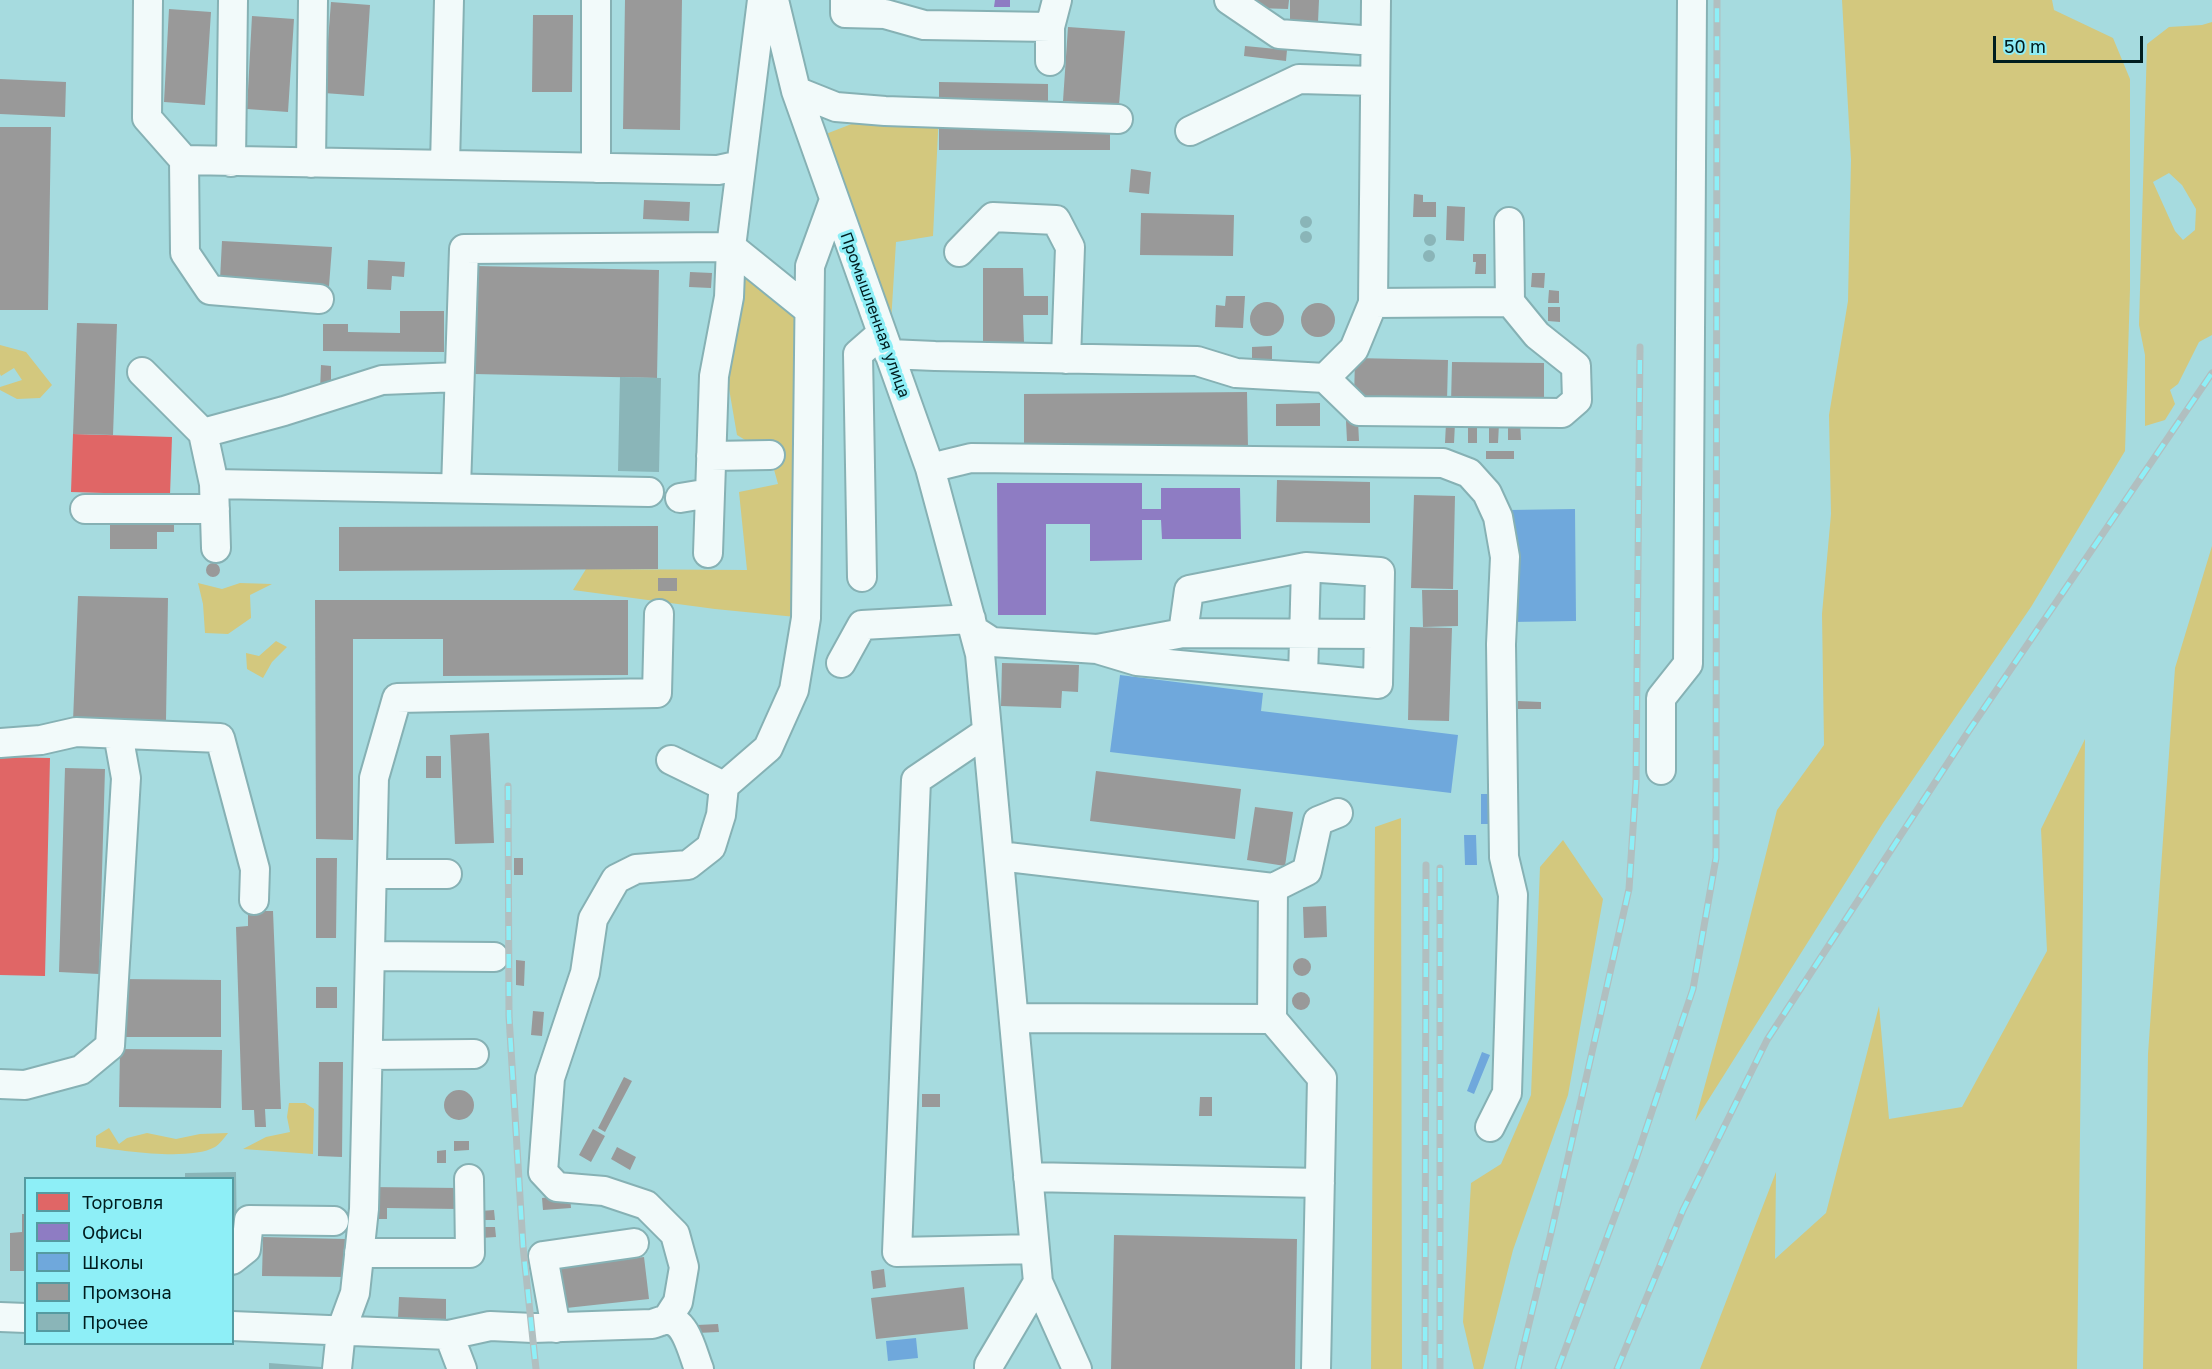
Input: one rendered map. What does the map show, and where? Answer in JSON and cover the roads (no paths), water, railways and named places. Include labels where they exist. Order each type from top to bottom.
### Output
[{"type":"street","points":[[148,0],[147,118],[184,160],[185,253],[210,290],[320,298]]},
{"type":"street","points":[[231,162],[233,0]]},
{"type":"street","points":[[311,163],[313,0]]},
{"type":"street","points":[[445,165],[449,0]]},
{"type":"street","points":[[596,0],[596,168]]},
{"type":"street","points":[[708,553],[714,376],[729,297],[731,246],[762,0]]},
{"type":"street","name":"Промышленная улица","points":[[774,0],[796,91],[930,468],[980,654],[1038,1282],[1077,1369]]},
{"type":"street","points":[[845,0],[845,13],[885,14],[924,25],[1050,27]]},
{"type":"street","points":[[885,14],[913,5],[920,0]]},
{"type":"street","points":[[1050,61],[1050,27],[1056,0]]},
{"type":"street","points":[[1325,378],[1354,349],[1373,303],[1376,0]]},
{"type":"street","points":[[1661,770],[1661,698],[1688,664],[1692,0]]},
{"type":"street","points":[[1222,1],[1279,34],[1375,41]]},
{"type":"street","points":[[1190,130],[1299,79],[1375,81]]},
{"type":"street","points":[[796,91],[836,107],[885,111],[1118,119]]},
{"type":"street","points":[[184,160],[718,170],[741,165]]},
{"type":"street","points":[[667,1319],[678,1302],[684,1267],[675,1234],[646,1205],[604,1191],[557,1187],[543,1172],[550,1078],[585,974],[593,919],[615,879],[636,869],[688,866],[711,847],[722,815],[724,786],[768,748],[794,690],[806,618],[810,266],[834,200]]},
{"type":"street","points":[[959,252],[993,217],[1056,220],[1070,247],[1066,358]]},
{"type":"street","points":[[862,577],[858,354],[885,343],[935,356],[1197,361],[1236,373],[1325,378],[1359,411],[1562,413],[1577,400],[1576,366],[1537,335],[1510,302],[1509,222]]},
{"type":"street","points":[[456,488],[464,249],[731,246],[809,310]]},
{"type":"street","points":[[1373,303],[1510,302]]},
{"type":"street","points":[[142,372],[203,433],[214,497],[216,548]]},
{"type":"street","points":[[203,433],[284,411],[382,380],[459,377]]},
{"type":"street","points":[[711,456],[770,455]]},
{"type":"street","points":[[930,468],[971,458],[1443,463],[1469,473],[1487,493],[1498,517],[1505,557],[1501,644],[1504,857],[1513,896],[1508,1094],[1490,1127]]},
{"type":"street","points":[[85,509],[214,497],[456,488],[650,492]]},
{"type":"street","points":[[680,498],[710,493]]},
{"type":"street","points":[[842,663],[862,625],[973,625],[992,642],[1097,649],[1137,661],[1378,684],[1380,572],[1306,567],[1189,590],[1183,633]]},
{"type":"street","points":[[1303,677],[1306,567]]},
{"type":"street","points":[[337,1369],[340,1331],[355,1293],[364,1209],[374,778],[397,698],[657,693],[659,614]]},
{"type":"street","points":[[1097,649],[1183,633],[1378,634]]},
{"type":"street","points":[[0,743],[41,740],[76,732],[220,738],[255,869],[254,900]]},
{"type":"street","points":[[987,732],[916,780],[897,1252],[1035,1249]]},
{"type":"street","points":[[0,1084],[25,1085],[81,1070],[110,1046],[126,778],[118,734]]},
{"type":"street","points":[[671,760],[724,786]]},
{"type":"street","points":[[999,856],[1273,888],[1307,871],[1318,821],[1338,813]]},
{"type":"street","points":[[372,874],[447,874]]},
{"type":"street","points":[[1273,888],[1272,1019],[1322,1078],[1316,1369]]},
{"type":"street","points":[[370,956],[494,957]]},
{"type":"street","points":[[1014,1018],[1272,1019]]},
{"type":"street","points":[[368,1056],[474,1054]]},
{"type":"street","points":[[1028,1177],[1320,1182]]},
{"type":"street","points":[[359,1253],[470,1253],[469,1179]]},
{"type":"street","points":[[234,1258],[246,1249],[249,1220],[334,1221]]},
{"type":"street","points":[[556,1328],[543,1256],[634,1243]]},
{"type":"street","points":[[989,1369],[989,1365],[1038,1282]]},
{"type":"street","points":[[0,1317],[24,1318]]},
{"type":"street","points":[[234,1326],[449,1335],[490,1326],[556,1328],[652,1324],[667,1319],[678,1323],[685,1333],[699,1369]]},
{"type":"street","points":[[449,1335],[462,1369]]},
{"type":"railway","points":[[1558,1369],[1635,1162],[1693,989],[1716,858],[1717,0]]},
{"type":"railway","points":[[1518,1369],[1629,889],[1636,783],[1640,347]]},
{"type":"railway","points":[[1617,1369],[1683,1210],[1767,1040],[1968,732],[2212,373]]},
{"type":"railway","points":[[508,786],[509,1016],[523,1246],[536,1369]]},
{"type":"railway","points":[[1425,1369],[1426,865]]},
{"type":"railway","points":[[1440,868],[1440,1369]]}]
